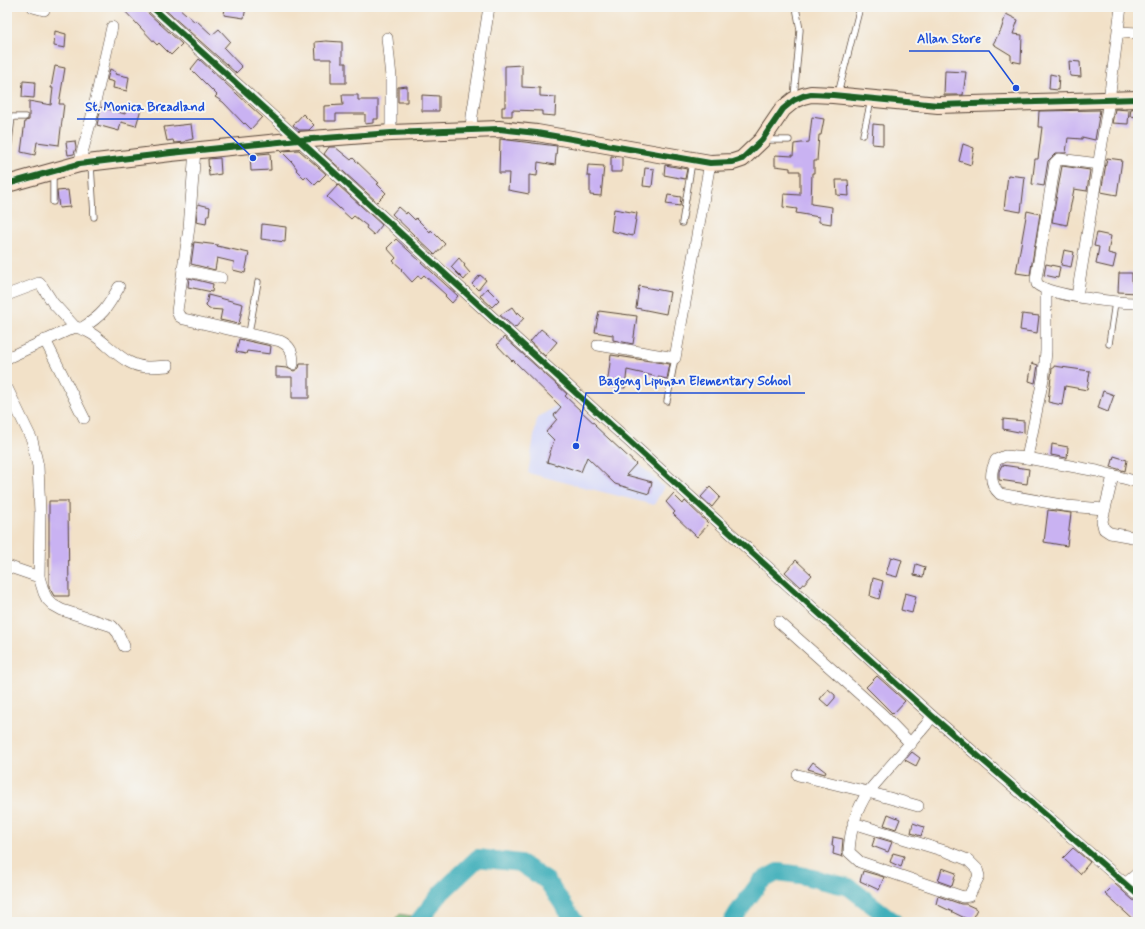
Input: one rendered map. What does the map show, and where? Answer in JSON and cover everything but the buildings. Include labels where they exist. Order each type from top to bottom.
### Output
[{"type":"street","points":[[33,7],[44,10],[44,7]]},
{"type":"street","points":[[152,7],[932,716],[1138,895]]},
{"type":"street","points":[[471,130],[489,7]]},
{"type":"street","points":[[1077,296],[1109,100],[1119,32],[1121,7]]},
{"type":"street","points":[[85,164],[91,120],[112,27]]},
{"type":"street","points":[[1119,32],[1138,33]]},
{"type":"street","points":[[387,38],[391,77],[391,133]]},
{"type":"street","points":[[7,184],[85,164],[195,150],[391,133],[499,129],[537,133],[710,163],[733,162],[742,159],[762,140],[783,109],[794,100],[811,94],[838,95],[938,105],[1138,99]]},
{"type":"street","points":[[195,150],[189,228],[177,311],[179,316],[184,319],[280,341],[286,344],[293,353],[293,364]]},
{"type":"street","points":[[1099,164],[1059,159],[1056,163],[1036,278],[1037,284],[1046,290],[1115,302],[1138,304]]},
{"type":"street","points":[[598,345],[675,358],[710,163]]},
{"type":"street","points":[[183,270],[221,278]]},
{"type":"street","points":[[7,295],[39,283],[53,303],[79,327],[98,338],[129,362],[142,367],[168,366]]},
{"type":"street","points":[[7,358],[98,318],[104,312],[119,287]]},
{"type":"street","points":[[1027,458],[1044,374],[1046,351],[1046,290]]},
{"type":"street","points":[[45,340],[84,418]]},
{"type":"street","points":[[7,388],[32,440],[38,466],[40,513],[39,577],[44,593],[53,605],[62,610],[112,626],[118,632],[124,646]]},
{"type":"street","points":[[1104,509],[1067,506],[1000,494],[995,490],[992,484],[991,470],[996,460],[1005,456],[1027,458],[1138,482]]},
{"type":"street","points":[[1113,476],[1104,509],[1102,521],[1104,529],[1110,533],[1138,538]]},
{"type":"street","points":[[7,566],[39,577]]},
{"type":"street","points":[[779,622],[882,714],[911,744]]},
{"type":"street","points":[[853,823],[948,852],[968,860],[977,869],[979,876],[969,896],[963,897],[860,862],[849,852],[853,823],[862,801],[868,792],[911,744],[932,716]]},
{"type":"street","points":[[798,775],[918,806]]},
{"type":"street","points":[[1125,884],[1138,873]]},
{"type":"lane","points":[[794,100],[800,30],[796,7]]},
{"type":"lane","points":[[838,95],[860,7]]},
{"type":"lane","points":[[862,135],[872,99]]},
{"type":"lane","points":[[7,159],[12,117],[25,117]]},
{"type":"lane","points":[[762,140],[789,140]]},
{"type":"lane","points":[[682,223],[692,160]]},
{"type":"lane","points":[[85,164],[94,217]]},
{"type":"lane","points":[[53,172],[53,202]]},
{"type":"lane","points":[[249,333],[258,282]]},
{"type":"lane","points":[[1109,344],[1115,302]]},
{"type":"lane","points":[[667,401],[675,358]]},
{"type":"shaded area","points":[[568,398],[664,487],[654,505],[528,473],[537,418]]},
{"type":"green space","points":[[399,914],[448,922],[393,922]]},
{"type":"waterway","points":[[418,922],[442,892],[478,858],[520,863],[547,881],[575,922]]},
{"type":"waterway","points":[[732,922],[761,881],[778,872],[800,875],[849,887],[894,922]]},
{"type":"cycle path","points":[[152,7],[932,716],[1138,895]]},
{"type":"cycle path","points":[[7,184],[79,164],[171,153],[299,140],[391,133],[499,129],[537,133],[710,163],[733,162],[742,159],[762,140],[783,109],[794,100],[811,94],[938,105],[1138,99]]},
{"type":"place","name":"Allan Store","points":[[1016,88]]},
{"type":"place","name":"St. Monica Breadland","points":[[253,158]]},
{"type":"place","name":"Bagong Lipunan Elementary School","points":[[576,446]]}]
